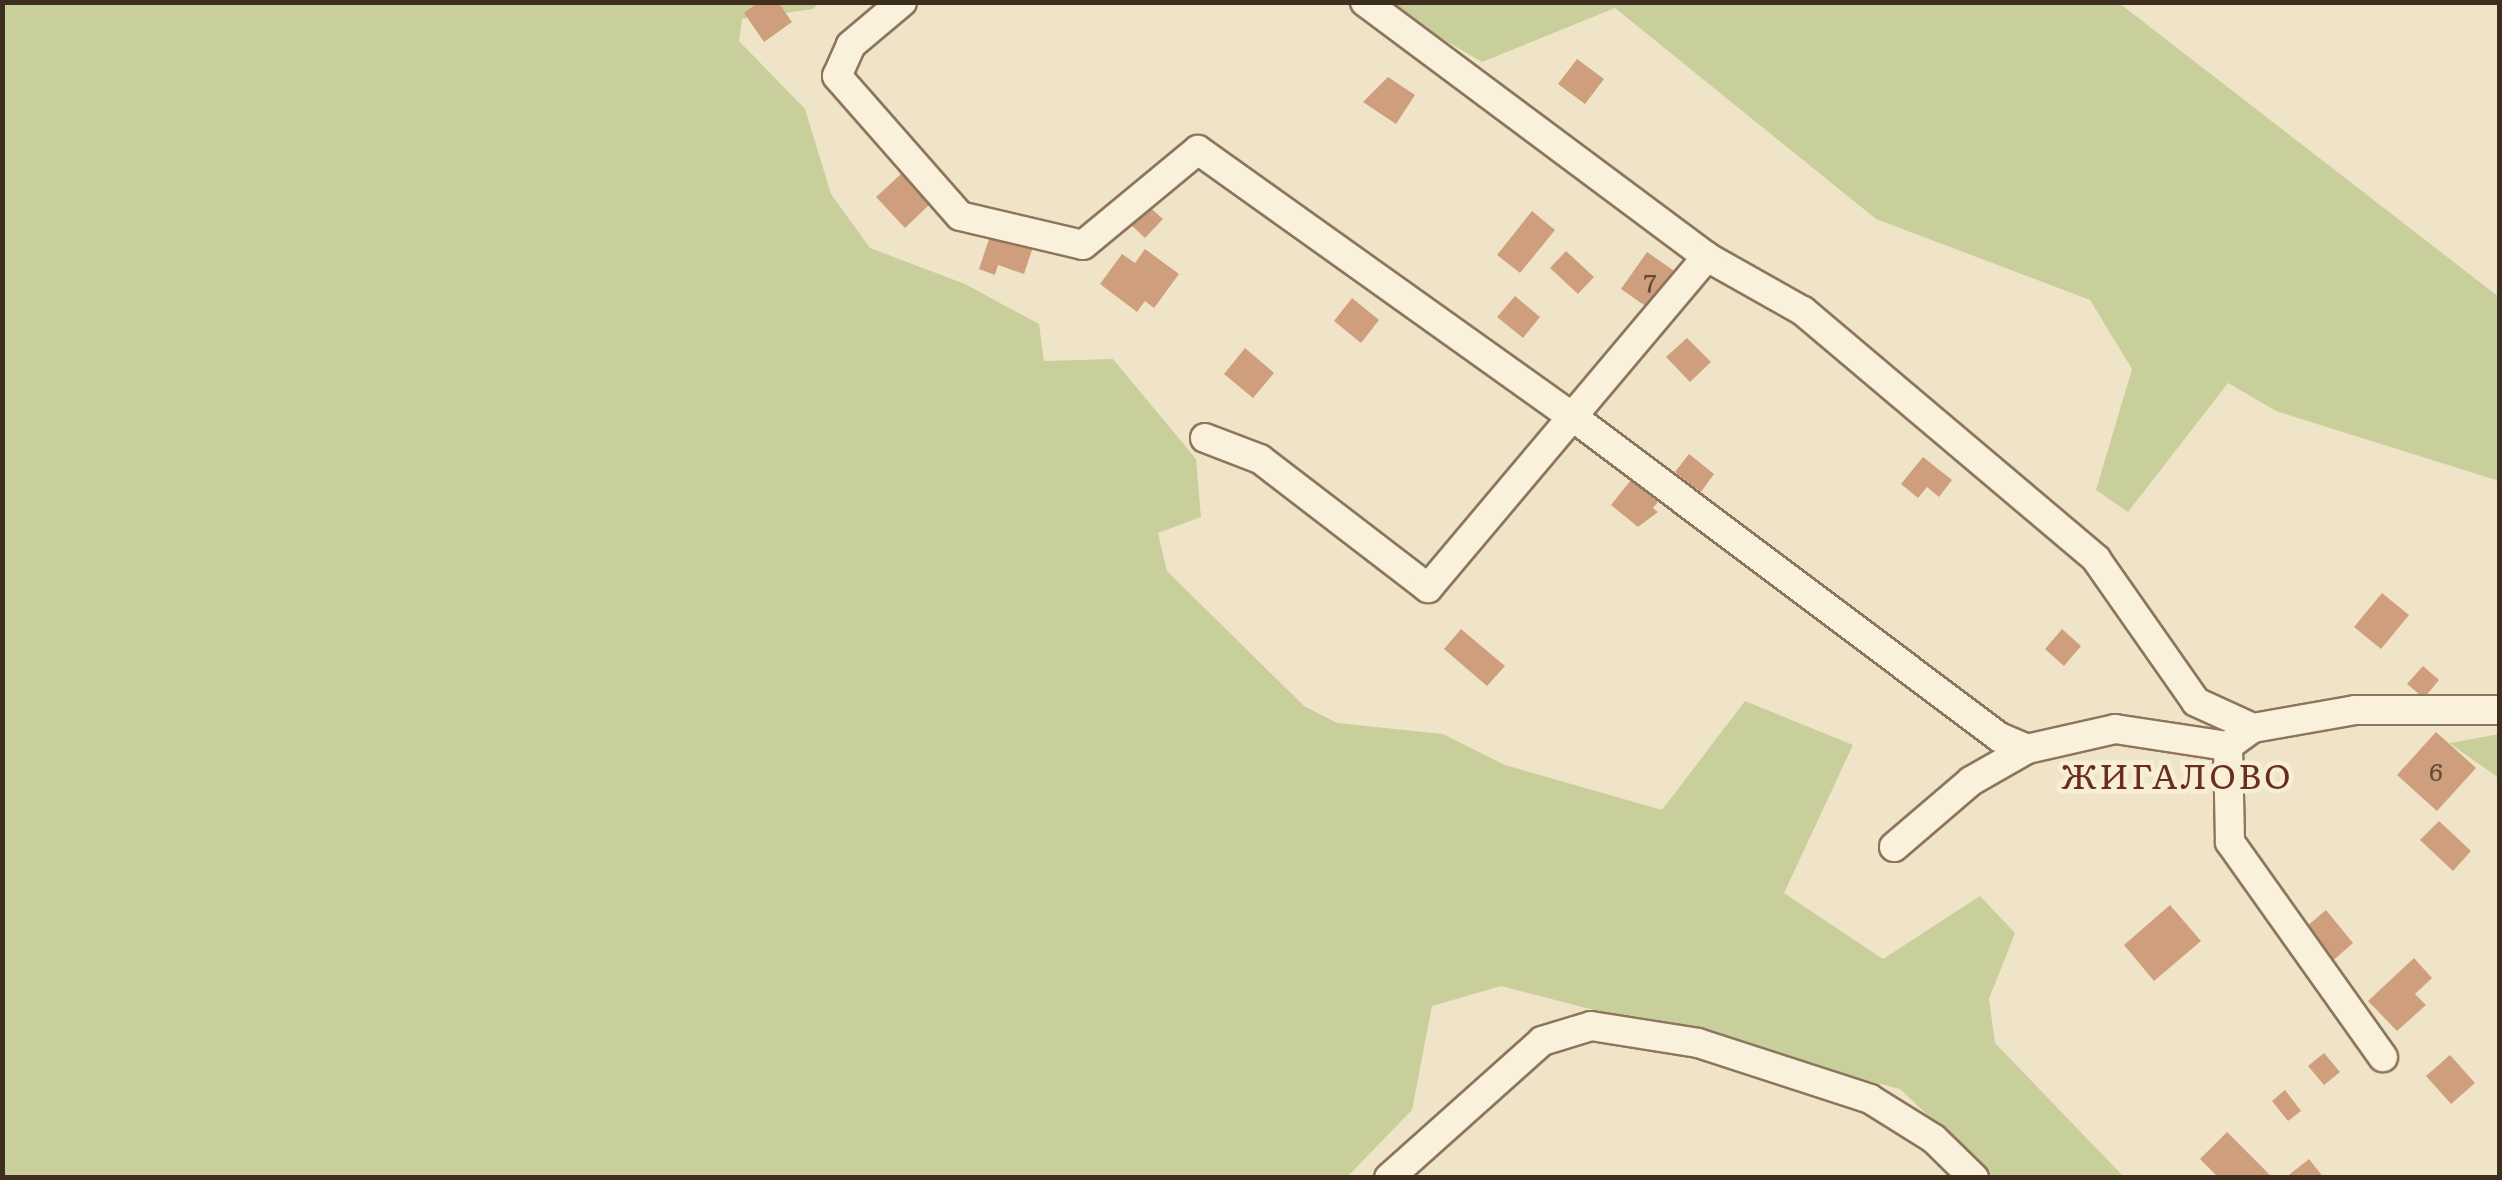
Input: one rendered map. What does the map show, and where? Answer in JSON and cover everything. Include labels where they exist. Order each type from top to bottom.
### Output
[{"type":"street","points":[[902,2],[851,45],[837,76],[960,216],[1083,245],[1198,150],[1573,417],[1998,737],[2027,749]]},
{"type":"street","points":[[1365,2],[1708,257],[1803,311],[2096,559],[2196,702],[2254,728]]},
{"type":"street","points":[[1205,438],[1260,459],[1428,588],[1708,257]]},
{"type":"street","points":[[1894,847],[1972,782],[2027,749],[2115,729],[2228,746],[2254,728],[2355,710],[2500,710]]},
{"type":"street","points":[[2228,746],[2230,842],[2383,1057]]},
{"type":"street","points":[[1389,1178],[1542,1041],[1590,1026],[1698,1043],[1870,1099],[1934,1139],[1974,1178]]},
{"type":"green space","points":[[2,3],[819,3],[813,9],[742,19],[739,41],[805,109],[831,194],[870,248],[965,284],[1039,324],[1044,361],[1113,359],[1196,459],[1201,517],[1158,533],[1167,571],[1304,706],[1337,723],[1443,734],[1505,765],[1662,810],[1745,701],[1853,745],[1784,893],[1883,959],[1980,896],[2015,933],[1989,999],[1995,1043],[2124,1177],[1993,1177],[1900,1089],[1501,986],[1432,1006],[1412,1110],[1347,1177],[3,1177]]},
{"type":"green space","points":[[1381,3],[2119,3],[2499,297],[2499,481],[2276,411],[2228,383],[2128,512],[2096,490],[2132,369],[2090,300],[1876,219],[1615,8],[1482,62]]},
{"type":"green space","points":[[2499,734],[2499,778],[2449,743],[2450,743]]},
{"type":"building","points":[[759,2],[778,2],[792,22],[764,42],[744,13]]},
{"type":"building","points":[[1577,59],[1604,79],[1585,104],[1558,84]]},
{"type":"building","points":[[1388,77],[1415,95],[1396,124],[1363,102]]},
{"type":"building","points":[[901,174],[929,205],[905,228],[876,197]]},
{"type":"building","points":[[1145,203],[1163,219],[1145,238],[1127,221]]},
{"type":"building","points":[[1532,211],[1555,230],[1520,273],[1497,255]]},
{"type":"building","points":[[991,233],[1033,247],[1024,274],[998,265],[995,275],[979,269]]},
{"type":"building","points":[[1145,249],[1179,274],[1154,308],[1145,301],[1137,312],[1100,284],[1122,254],[1135,263]]},
{"type":"building","points":[[1566,251],[1594,277],[1578,294],[1550,268]]},
{"type":"building","points":[[1647,252],[1680,275],[1654,312],[1621,289]]},
{"type":"building","points":[[1515,296],[1540,317],[1523,338],[1497,317]]},
{"type":"building","points":[[1352,298],[1379,320],[1361,343],[1334,321]]},
{"type":"building","points":[[1687,338],[1711,362],[1690,382],[1666,357]]},
{"type":"building","points":[[1245,348],[1274,373],[1253,398],[1224,374]]},
{"type":"building","points":[[1689,454],[1714,474],[1701,492],[1675,472]]},
{"type":"building","points":[[1923,457],[1952,480],[1939,497],[1927,487],[1918,498],[1901,484]]},
{"type":"building","points":[[1631,480],[1658,502],[1653,508],[1658,512],[1638,527],[1611,505]]},
{"type":"building","points":[[2382,593],[2409,615],[2381,649],[2354,627]]},
{"type":"building","points":[[1461,629],[1505,666],[1487,686],[1444,649]]},
{"type":"building","points":[[2062,629],[2081,646],[2064,666],[2045,649]]},
{"type":"building","points":[[2423,666],[2439,680],[2424,698],[2407,684]]},
{"type":"building","points":[[2436,732],[2476,768],[2437,811],[2397,775]]},
{"type":"building","points":[[2439,821],[2471,851],[2453,871],[2420,840]]},
{"type":"building","points":[[2170,905],[2201,941],[2154,981],[2124,945]]},
{"type":"building","points":[[2326,910],[2353,943],[2327,966],[2299,933]]},
{"type":"building","points":[[2414,958],[2432,978],[2415,994],[2426,1005],[2397,1031],[2368,1001]]},
{"type":"building","points":[[2324,1053],[2340,1072],[2324,1085],[2308,1066]]},
{"type":"building","points":[[2450,1055],[2475,1083],[2451,1104],[2426,1076]]},
{"type":"building","points":[[2285,1090],[2301,1111],[2288,1121],[2272,1101]]},
{"type":"building","points":[[2227,1132],[2273,1178],[2219,1178],[2200,1159]]},
{"type":"building","points":[[2309,1159],[2324,1178],[2285,1178]]},
{"type":"district","name":"ЖИГАЛОВО","points":[[2177,774]]}]
